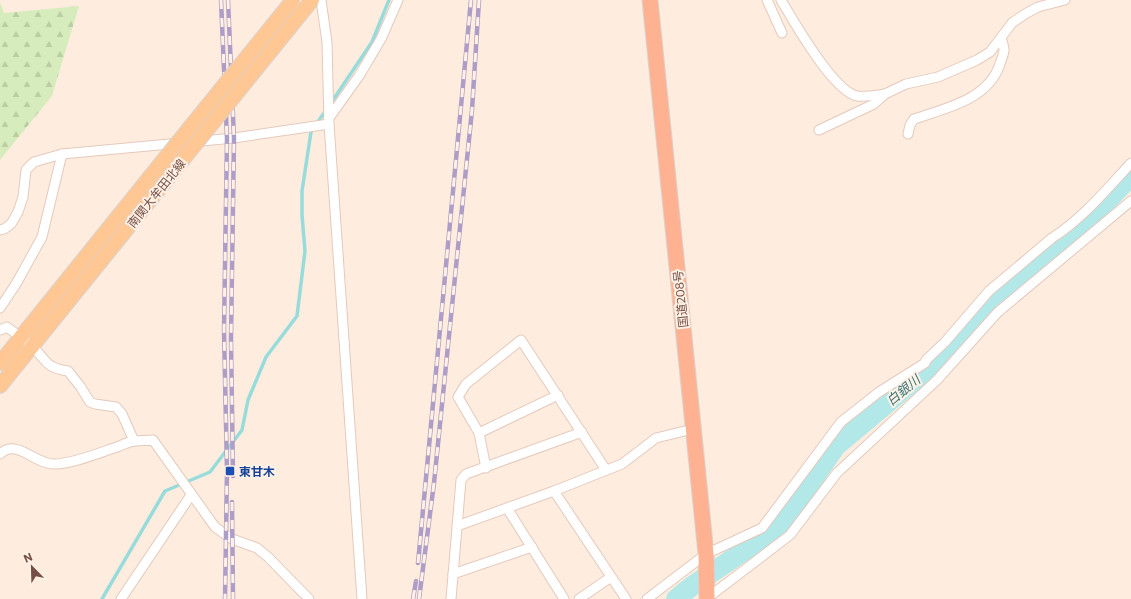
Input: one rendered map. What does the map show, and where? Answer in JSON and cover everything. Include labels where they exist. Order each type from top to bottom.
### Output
[{"type":"highway","name":"国道208号","points":[[650,0],[706,554],[707,599]]},
{"type":"main road","name":"南関大牟田北線","points":[[0,362],[294,0]]},
{"type":"main road","name":"南関大牟田北線","points":[[0,386],[312,0]]},
{"type":"street","points":[[321,0],[327,42],[329,121],[362,599]]},
{"type":"street","points":[[0,230],[11,224],[18,212],[23,197],[26,170],[34,162],[62,154],[234,138],[329,121],[359,76],[380,39],[398,0]]},
{"type":"street","points":[[767,0],[782,33]]},
{"type":"street","points":[[781,0],[800,33],[839,84],[856,96],[885,94]]},
{"type":"street","points":[[819,130],[874,104],[885,94],[906,84],[938,77],[977,60],[990,52],[1012,23],[1036,3],[1065,0]]},
{"type":"street","points":[[908,134],[910,125],[914,119],[965,101],[990,84],[997,72],[1005,50],[1001,38]]},
{"type":"street","points":[[0,308],[16,284],[42,237],[62,154]]},
{"type":"street","points":[[647,599],[706,554],[762,528],[841,422],[879,392],[925,363],[926,360],[945,342],[989,291],[1052,238],[1063,231],[1097,200],[1131,163]]},
{"type":"street","points":[[707,599],[790,535],[837,473],[937,380],[998,312],[1131,201]]},
{"type":"street","points":[[0,330],[8,328],[32,346],[50,367],[68,371],[90,402],[116,407],[122,414],[134,441]]},
{"type":"street","points":[[486,468],[479,433],[458,397],[466,384],[521,340],[606,470]]},
{"type":"street","points":[[479,433],[558,395]]},
{"type":"street","points":[[457,526],[554,491],[622,464],[656,438],[693,429]]},
{"type":"street","points":[[451,599],[461,480],[466,474],[582,432]]},
{"type":"street","points":[[0,454],[4,450],[11,448],[20,450],[38,461],[52,464],[66,462],[134,441],[153,440],[215,527],[232,540],[257,548],[268,557],[309,599]]},
{"type":"street","points":[[554,491],[626,599]]},
{"type":"street","points":[[121,599],[191,495]]},
{"type":"street","points":[[507,508],[564,599]]},
{"type":"street","points":[[453,574],[532,546]]},
{"type":"street","points":[[579,599],[611,577]]},
{"type":"green space","points":[[0,2],[4,13],[79,6],[52,96],[0,160]]},
{"type":"waterway","points":[[331,103],[372,42],[389,0]]},
{"type":"waterway","points":[[102,599],[165,491],[210,472],[242,430],[248,400],[266,357],[297,316],[305,251],[302,191],[311,132],[326,110]]},
{"type":"waterway","name":"白銀川","points":[[676,599],[692,586],[781,526],[836,446],[947,353],[978,313],[1000,293],[1049,254],[1108,200],[1131,176]]},
{"type":"railway","points":[[221,0],[227,138],[224,330],[227,471],[225,599]]},
{"type":"railway","points":[[228,0],[234,138],[231,339],[233,476]]},
{"type":"railway","points":[[418,563],[471,0]]},
{"type":"railway","points":[[419,599],[434,483],[472,110],[479,0]]},
{"type":"railway","points":[[232,502],[233,599]]},
{"type":"railway","points":[[413,599],[416,581]]},
{"type":"place","name":"東甘木","points":[[230,471]]}]
